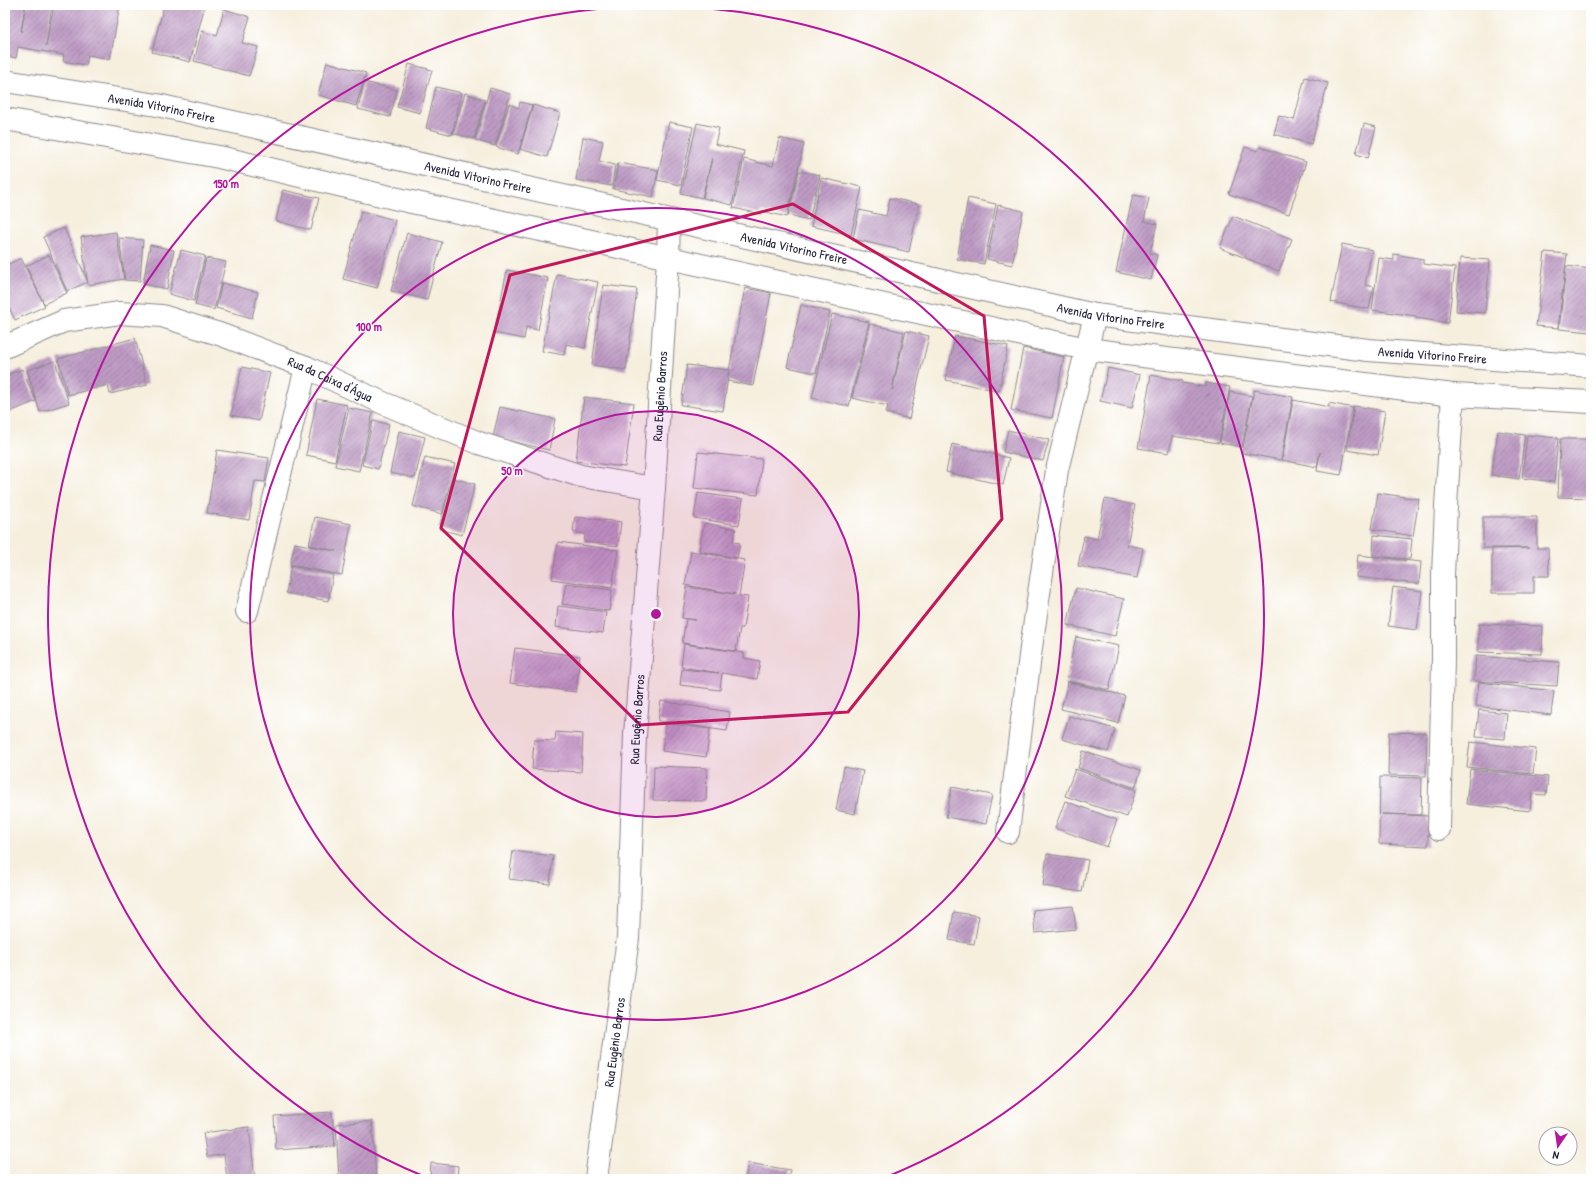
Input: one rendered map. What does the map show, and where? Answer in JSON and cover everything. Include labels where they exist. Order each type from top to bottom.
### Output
[{"type":"street","name":"Avenida Vitorino Freire","points":[[5,81],[157,105],[1096,315],[1368,350],[1591,366]]},
{"type":"street","points":[[5,119],[219,157],[398,199],[1087,349],[1453,395],[1591,402]]},
{"type":"street","name":"Rua Eugênio Barros","points":[[596,1179],[628,938],[635,735],[654,488],[669,220]]},
{"type":"street","name":"Rua da Caixa d'Água","points":[[5,348],[64,321],[120,313],[162,316],[222,335],[306,367],[383,403],[485,446],[581,476],[654,488]]},
{"type":"street","points":[[1008,832],[1031,648],[1057,470],[1096,315]]},
{"type":"street","points":[[247,611],[306,367]]},
{"type":"street","points":[[1439,829],[1445,537],[1453,395]]},
{"type":"highlighted area","points":[[793,204],[984,316],[1002,519],[848,712],[640,725],[441,528],[510,275]]},
{"type":"building","points":[[5,5],[25,5],[21,32],[26,5],[52,5],[46,46],[54,5],[72,7],[73,5],[120,5],[110,59],[88,55],[86,65],[63,61],[64,55],[18,47],[16,58],[5,56]]},
{"type":"building","points":[[164,5],[205,5],[190,62],[152,52]]},
{"type":"building","points":[[224,9],[250,17],[242,43],[258,47],[249,76],[194,61],[202,31],[217,36]]},
{"type":"building","points":[[327,62],[366,73],[356,106],[318,95]]},
{"type":"building","points":[[409,64],[432,70],[420,113],[397,107]]},
{"type":"building","points":[[1305,77],[1328,83],[1311,144],[1274,134],[1279,116],[1294,120]]},
{"type":"building","points":[[364,82],[397,90],[390,117],[358,109]]},
{"type":"building","points":[[436,87],[462,93],[452,135],[426,128]]},
{"type":"building","points":[[490,88],[510,94],[495,146],[475,140]]},
{"type":"building","points":[[465,93],[485,100],[474,139],[453,133]]},
{"type":"building","points":[[520,102],[532,105],[518,154],[496,147],[509,104],[519,108]]},
{"type":"building","points":[[533,105],[560,113],[547,157],[520,149]]},
{"type":"building","points":[[669,122],[693,127],[681,185],[657,180]]},
{"type":"building","points":[[697,123],[719,128],[715,144],[744,151],[732,205],[703,198],[712,158],[702,198],[681,193]]},
{"type":"building","points":[[1364,124],[1376,127],[1368,158],[1356,154]]},
{"type":"building","points":[[583,137],[603,141],[599,161],[615,165],[612,186],[576,180]]},
{"type":"building","points":[[779,138],[804,144],[787,217],[762,211],[761,214],[733,208],[744,159],[773,166]]},
{"type":"building","points":[[1245,147],[1258,151],[1260,147],[1306,162],[1289,214],[1229,194]]},
{"type":"building","points":[[618,163],[658,170],[653,197],[613,189]]},
{"type":"building","points":[[799,171],[820,175],[809,220],[788,215]]},
{"type":"building","points":[[821,178],[862,187],[851,235],[811,226]]},
{"type":"building","points":[[283,190],[319,198],[311,230],[276,221]]},
{"type":"building","points":[[1133,195],[1149,198],[1144,221],[1157,224],[1150,253],[1157,255],[1151,280],[1116,272]]},
{"type":"building","points":[[890,198],[919,204],[909,252],[853,239],[859,210],[886,216]]},
{"type":"building","points":[[968,198],[996,204],[984,264],[957,259]]},
{"type":"building","points":[[998,205],[1023,211],[1012,265],[987,259]]},
{"type":"building","points":[[361,211],[395,220],[377,288],[343,279]]},
{"type":"building","points":[[1233,216],[1292,239],[1279,271],[1220,248]]},
{"type":"building","points":[[64,228],[88,282],[67,291],[43,237]]},
{"type":"building","points":[[116,232],[124,279],[88,285],[81,237]]},
{"type":"building","points":[[407,233],[442,242],[427,300],[391,291]]},
{"type":"building","points":[[119,238],[143,240],[140,281],[125,280]]},
{"type":"building","points":[[1342,244],[1372,250],[1365,285],[1374,287],[1369,309],[1331,302]]},
{"type":"building","points":[[150,245],[174,250],[167,289],[143,284]]},
{"type":"building","points":[[181,250],[205,256],[194,301],[169,294]]},
{"type":"building","points":[[1545,252],[1567,254],[1558,328],[1536,326]]},
{"type":"building","points":[[1394,254],[1423,259],[1423,264],[1455,268],[1448,323],[1416,318],[1416,316],[1372,310],[1379,258],[1394,260]]},
{"type":"building","points":[[49,255],[67,293],[44,304],[26,266]]},
{"type":"building","points":[[21,258],[45,306],[15,320],[5,299],[5,266]]},
{"type":"building","points":[[206,258],[226,262],[214,310],[195,305]]},
{"type":"building","points":[[1460,258],[1490,260],[1485,313],[1456,311]]},
{"type":"building","points":[[1566,266],[1591,269],[1591,332],[1559,329]]},
{"type":"building","points":[[507,270],[548,278],[538,330],[526,327],[524,339],[494,333]]},
{"type":"building","points":[[557,274],[598,282],[585,348],[566,344],[564,355],[542,351]]},
{"type":"building","points":[[222,283],[258,292],[252,318],[216,308]]},
{"type":"building","points":[[603,285],[637,289],[626,370],[592,365]]},
{"type":"building","points":[[745,288],[771,293],[753,386],[727,381]]},
{"type":"building","points":[[801,305],[830,312],[816,373],[787,367]]},
{"type":"building","points":[[832,314],[869,322],[849,406],[812,398]]},
{"type":"building","points":[[870,324],[904,332],[892,390],[906,331],[929,336],[909,419],[886,413],[888,406],[852,398]]},
{"type":"building","points":[[955,336],[1008,346],[999,391],[946,380]]},
{"type":"building","points":[[135,338],[147,385],[110,394],[108,385],[68,395],[58,359]]},
{"type":"building","points":[[1023,348],[1064,357],[1052,418],[1011,410]]},
{"type":"building","points":[[55,361],[69,403],[40,412],[27,370]]},
{"type":"building","points":[[687,365],[729,370],[723,411],[681,405]]},
{"type":"building","points":[[242,367],[270,373],[259,421],[231,415]]},
{"type":"building","points":[[1108,368],[1140,375],[1132,408],[1100,401]]},
{"type":"building","points":[[22,369],[36,401],[5,414],[5,376]]},
{"type":"building","points":[[1151,375],[1205,387],[1206,383],[1230,387],[1219,443],[1172,436],[1169,453],[1138,448]]},
{"type":"building","points":[[1254,390],[1293,397],[1281,460],[1242,453]]},
{"type":"building","points":[[1230,392],[1252,396],[1242,447],[1220,443]]},
{"type":"building","points":[[584,397],[634,403],[625,467],[576,461]]},
{"type":"building","points":[[317,399],[347,405],[335,461],[306,455]]},
{"type":"building","points":[[1293,400],[1329,407],[1329,403],[1353,408],[1341,475],[1317,471],[1320,452],[1317,467],[1282,460]]},
{"type":"building","points":[[1354,406],[1385,411],[1378,455],[1347,450]]},
{"type":"building","points":[[500,407],[555,419],[549,450],[493,437]]},
{"type":"building","points":[[349,408],[373,413],[359,471],[335,466]]},
{"type":"building","points":[[373,421],[389,424],[378,469],[362,465]]},
{"type":"building","points":[[1008,430],[1049,440],[1043,461],[1003,452]]},
{"type":"building","points":[[399,431],[425,437],[415,478],[390,473]]},
{"type":"building","points":[[1498,431],[1525,435],[1519,479],[1491,475]]},
{"type":"building","points":[[1527,435],[1558,438],[1554,482],[1522,478]]},
{"type":"building","points":[[1560,439],[1591,439],[1591,498],[1558,497]]},
{"type":"building","points":[[952,444],[1009,458],[1003,485],[946,472]]},
{"type":"building","points":[[217,450],[269,458],[265,482],[255,481],[249,520],[207,513]]},
{"type":"building","points":[[698,452],[762,459],[758,495],[694,488]]},
{"type":"building","points":[[425,457],[455,464],[442,514],[413,506]]},
{"type":"building","points":[[453,478],[475,484],[462,535],[439,529]]},
{"type":"building","points":[[698,493],[743,499],[739,525],[694,518]]},
{"type":"building","points":[[1378,493],[1419,499],[1413,536],[1372,529]]},
{"type":"building","points":[[1105,499],[1135,505],[1127,545],[1143,548],[1137,578],[1078,566],[1084,536],[1097,539]]},
{"type":"building","points":[[315,517],[351,524],[342,575],[290,565],[295,543],[336,551],[309,545]]},
{"type":"building","points":[[575,517],[621,522],[618,546],[584,542],[585,534],[573,532]]},
{"type":"building","points":[[1483,517],[1537,517],[1537,548],[1548,548],[1549,576],[1534,576],[1534,593],[1492,593],[1492,549],[1529,548],[1483,548]]},
{"type":"building","points":[[704,523],[736,529],[733,542],[740,543],[737,558],[699,551]]},
{"type":"building","points":[[1374,535],[1412,539],[1410,559],[1373,556]]},
{"type":"building","points":[[558,542],[618,550],[612,588],[552,579]]},
{"type":"building","points":[[691,551],[745,560],[739,596],[748,597],[743,628],[740,628],[736,651],[682,643],[686,619],[696,620],[682,618],[687,587],[735,594],[685,585]]},
{"type":"building","points":[[1358,555],[1421,562],[1419,584],[1356,577]]},
{"type":"building","points":[[291,566],[333,575],[328,601],[286,593]]},
{"type":"building","points":[[566,583],[612,590],[609,611],[562,604]]},
{"type":"building","points":[[1393,587],[1422,591],[1417,630],[1388,626]]},
{"type":"building","points":[[1076,588],[1124,599],[1115,636],[1067,625]]},
{"type":"building","points":[[558,606],[606,612],[603,633],[556,627]]},
{"type":"building","points":[[1479,624],[1543,626],[1542,654],[1478,652]]},
{"type":"building","points":[[1076,637],[1119,646],[1109,690],[1066,681]]},
{"type":"building","points":[[684,644],[744,653],[744,658],[760,661],[757,679],[722,673],[720,690],[680,685],[682,669],[719,673],[681,667]]},
{"type":"building","points":[[515,648],[580,656],[576,692],[510,683]]},
{"type":"building","points":[[1476,656],[1559,662],[1557,686],[1474,681]]},
{"type":"building","points":[[1068,682],[1125,696],[1118,723],[1061,709]]},
{"type":"building","points":[[1479,682],[1554,691],[1551,715],[1476,706]]},
{"type":"building","points":[[661,701],[730,712],[727,731],[658,721]]},
{"type":"building","points":[[1479,710],[1507,713],[1505,739],[1476,737]]},
{"type":"building","points":[[1069,716],[1115,729],[1108,752],[1062,739]]},
{"type":"building","points":[[666,723],[710,729],[706,757],[662,751]]},
{"type":"building","points":[[556,732],[583,734],[581,772],[532,769],[534,740],[555,741]]},
{"type":"building","points":[[1389,732],[1427,733],[1426,776],[1388,775]]},
{"type":"building","points":[[1470,742],[1536,749],[1533,774],[1467,767]]},
{"type":"building","points":[[1083,751],[1141,770],[1135,788],[1078,768]]},
{"type":"building","points":[[654,766],[707,768],[706,801],[653,800]]},
{"type":"building","points":[[844,767],[863,771],[855,814],[836,810]]},
{"type":"building","points":[[1075,769],[1136,790],[1127,817],[1065,796]]},
{"type":"building","points":[[1470,769],[1548,777],[1546,795],[1532,794],[1530,811],[1466,804]]},
{"type":"building","points":[[1380,777],[1422,778],[1421,815],[1382,814],[1428,816],[1428,846],[1379,844]]},
{"type":"building","points":[[952,787],[992,795],[986,824],[946,817]]},
{"type":"building","points":[[1065,801],[1117,820],[1107,847],[1055,828]]},
{"type":"building","points":[[513,851],[553,856],[550,884],[509,879]]},
{"type":"building","points":[[1047,854],[1088,860],[1082,892],[1043,886]]},
{"type":"building","points":[[1073,906],[1076,929],[1035,933],[1033,910]]},
{"type":"building","points":[[954,912],[979,916],[974,944],[949,940]]},
{"type":"building","points":[[332,1112],[335,1146],[276,1150],[274,1116]]},
{"type":"building","points":[[372,1121],[376,1179],[339,1179],[336,1124]]},
{"type":"building","points":[[249,1127],[255,1179],[227,1179],[224,1154],[207,1157],[203,1133]]},
{"type":"building","points":[[431,1163],[458,1166],[457,1179],[430,1179]]},
{"type":"building","points":[[748,1163],[790,1170],[788,1179],[745,1179]]}]
